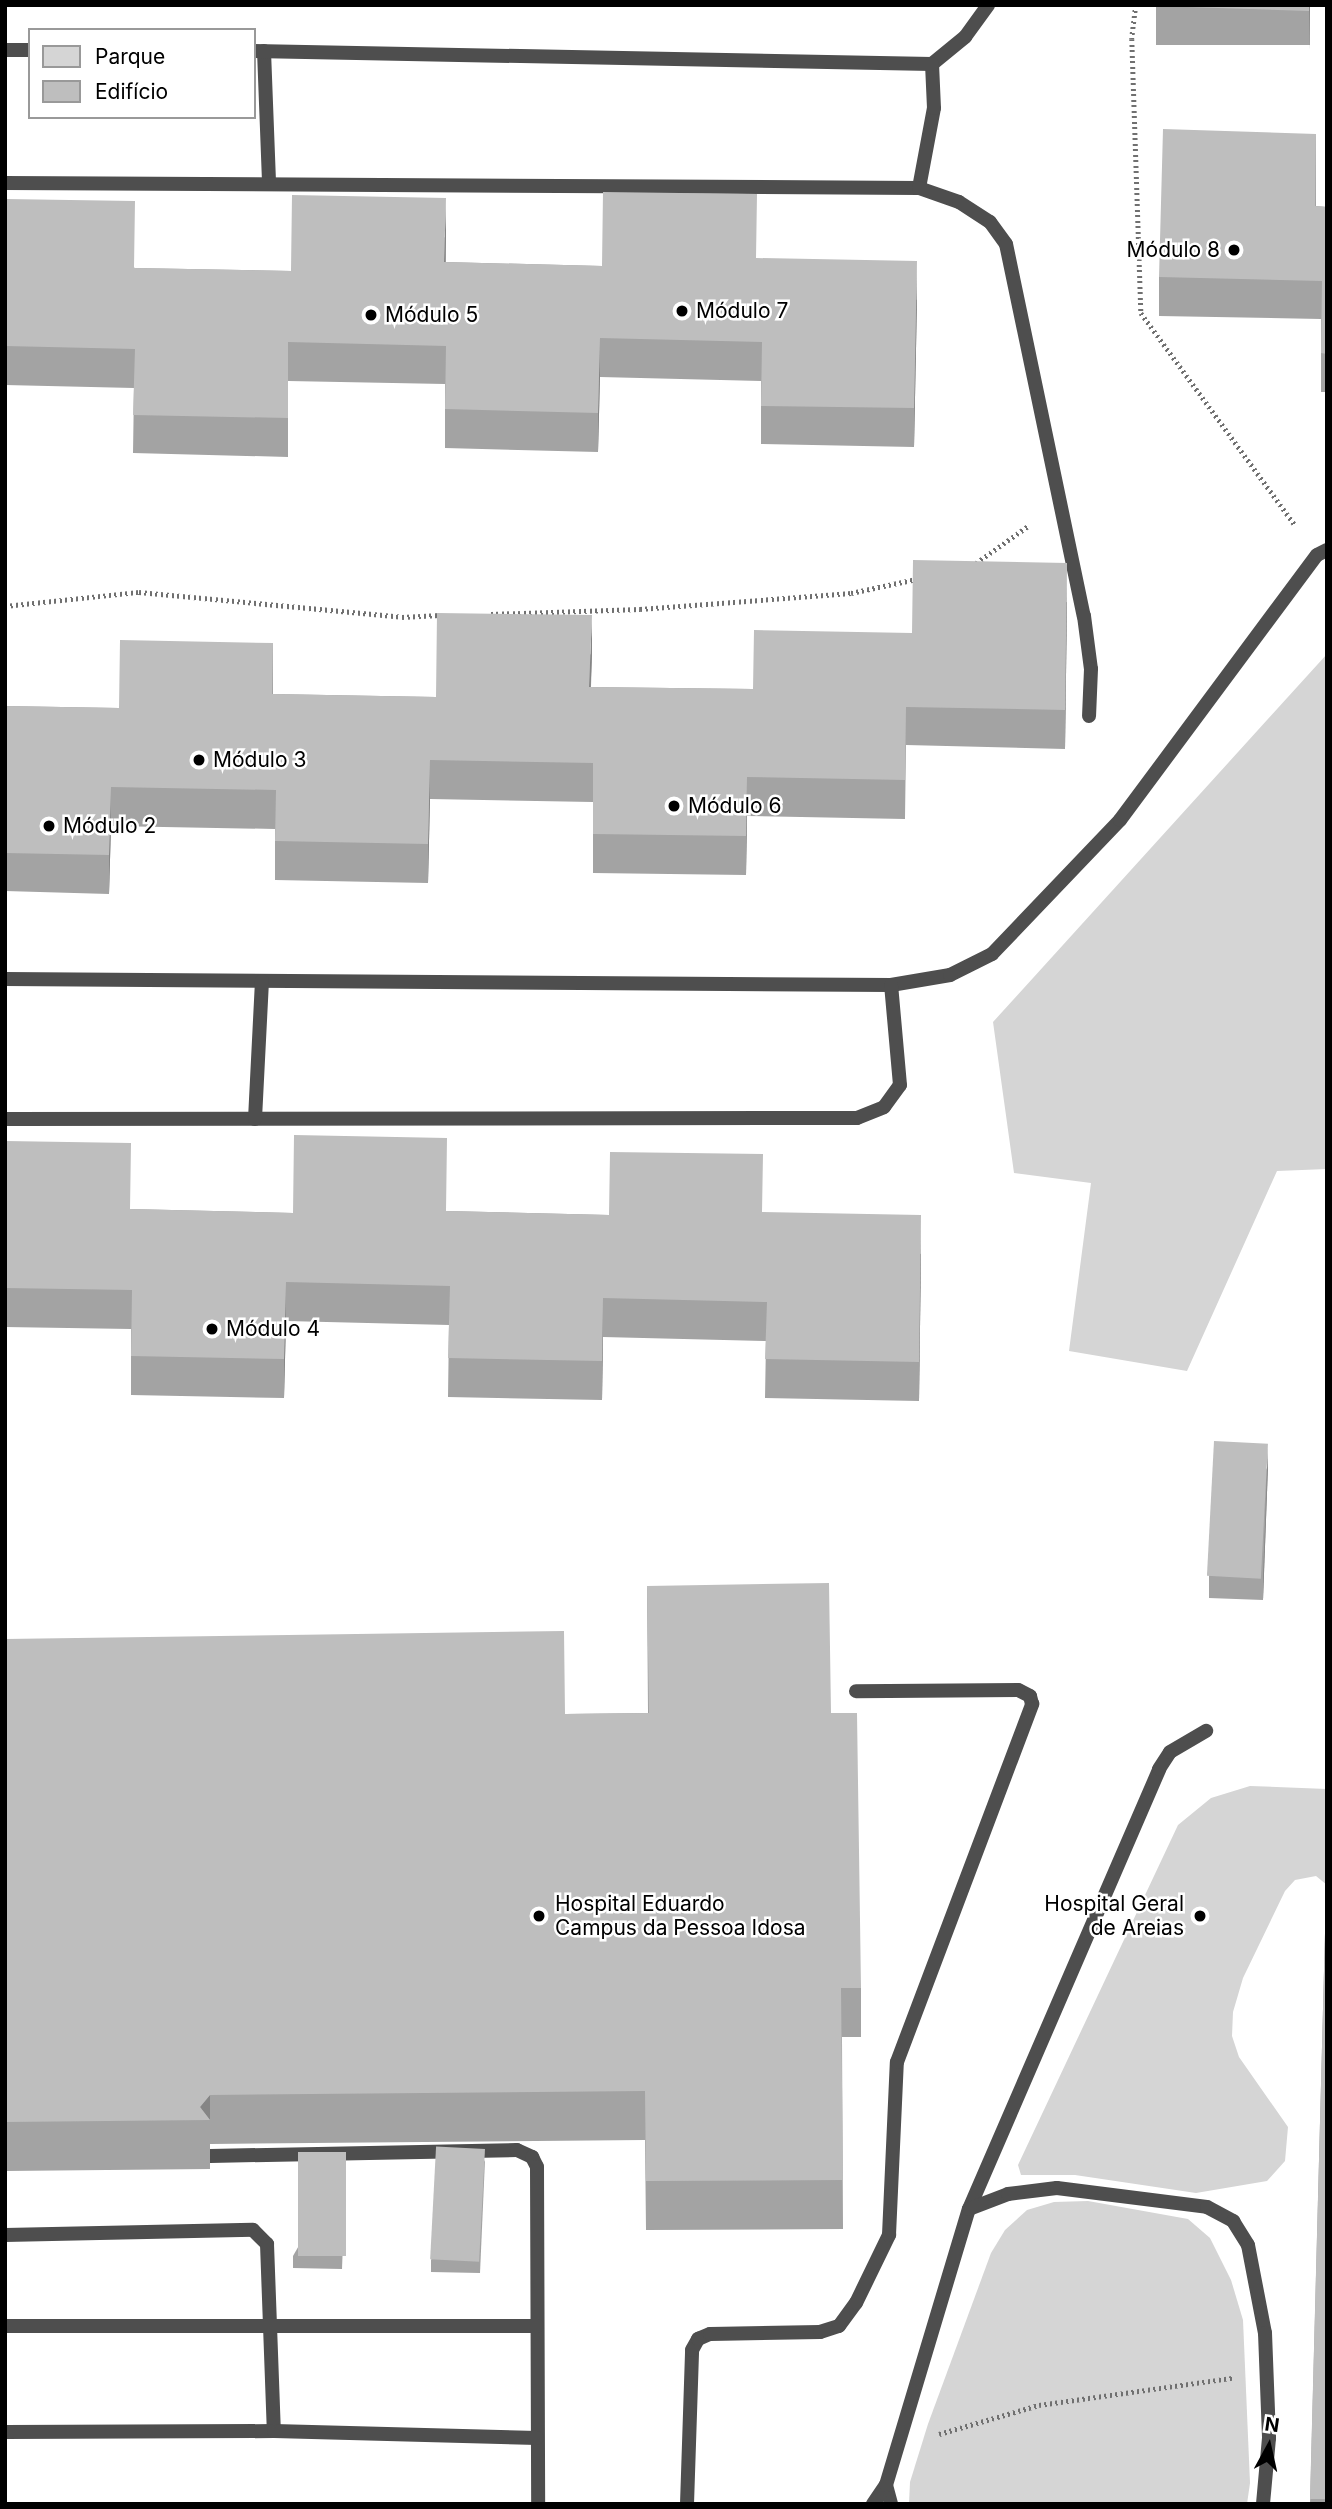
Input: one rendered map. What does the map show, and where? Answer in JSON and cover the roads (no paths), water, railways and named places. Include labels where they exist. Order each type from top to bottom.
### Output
[{"type":"lane","points":[[269,184],[259,51],[932,64],[965,37],[988,5]]},
{"type":"lane","points":[[5,50],[28,50]]},
{"type":"lane","points":[[919,187],[934,108],[932,64]]},
{"type":"lane","points":[[5,183],[919,187],[959,202],[990,222],[1006,244],[1063,500],[1091,669],[1089,716]]},
{"type":"lane","points":[[5,979],[891,985],[950,975],[992,954],[1120,820],[1322,552]]},
{"type":"lane","points":[[254,1119],[262,981]]},
{"type":"lane","points":[[5,1119],[857,1118],[884,1107],[900,1085],[891,985]]},
{"type":"lane","points":[[687,2504],[692,2350],[698,2339],[710,2334],[820,2332],[839,2326],[856,2303],[888,2235],[897,2062],[1032,1704],[1030,1696],[1018,1690],[856,1690]]},
{"type":"lane","points":[[873,2504],[886,2485],[969,2209],[1159,1769],[1170,1752],[1206,1731]]},
{"type":"lane","points":[[210,2156],[528,2153],[537,2167],[538,2504]]},
{"type":"lane","points":[[969,2209],[1008,2194],[1057,2188],[1207,2207],[1233,2221],[1248,2245],[1265,2333],[1269,2438],[1262,2504]]},
{"type":"lane","points":[[5,2235],[253,2230],[267,2244],[274,2431]]},
{"type":"lane","points":[[5,2326],[537,2326]]},
{"type":"lane","points":[[5,2432],[274,2431],[537,2438]]},
{"type":"lane","points":[[886,2485],[891,2504]]},
{"type":"place","name":"Módulo 8","points":[[1234,250]]},
{"type":"place","name":"Módulo 7","points":[[682,311]]},
{"type":"place","name":"Módulo 5","points":[[371,315]]},
{"type":"place","name":"Módulo 3","points":[[199,760]]},
{"type":"place","name":"Módulo 6","points":[[674,806]]},
{"type":"place","name":"Módulo 2","points":[[49,826]]},
{"type":"place","name":"Módulo 4","points":[[212,1329]]},
{"type":"place","name":"Hospital Eduardo Campus da Pessoa Idosa","points":[[539,1916]]},
{"type":"place","name":"Hospital Geral de Areias","points":[[1200,1916]]}]
